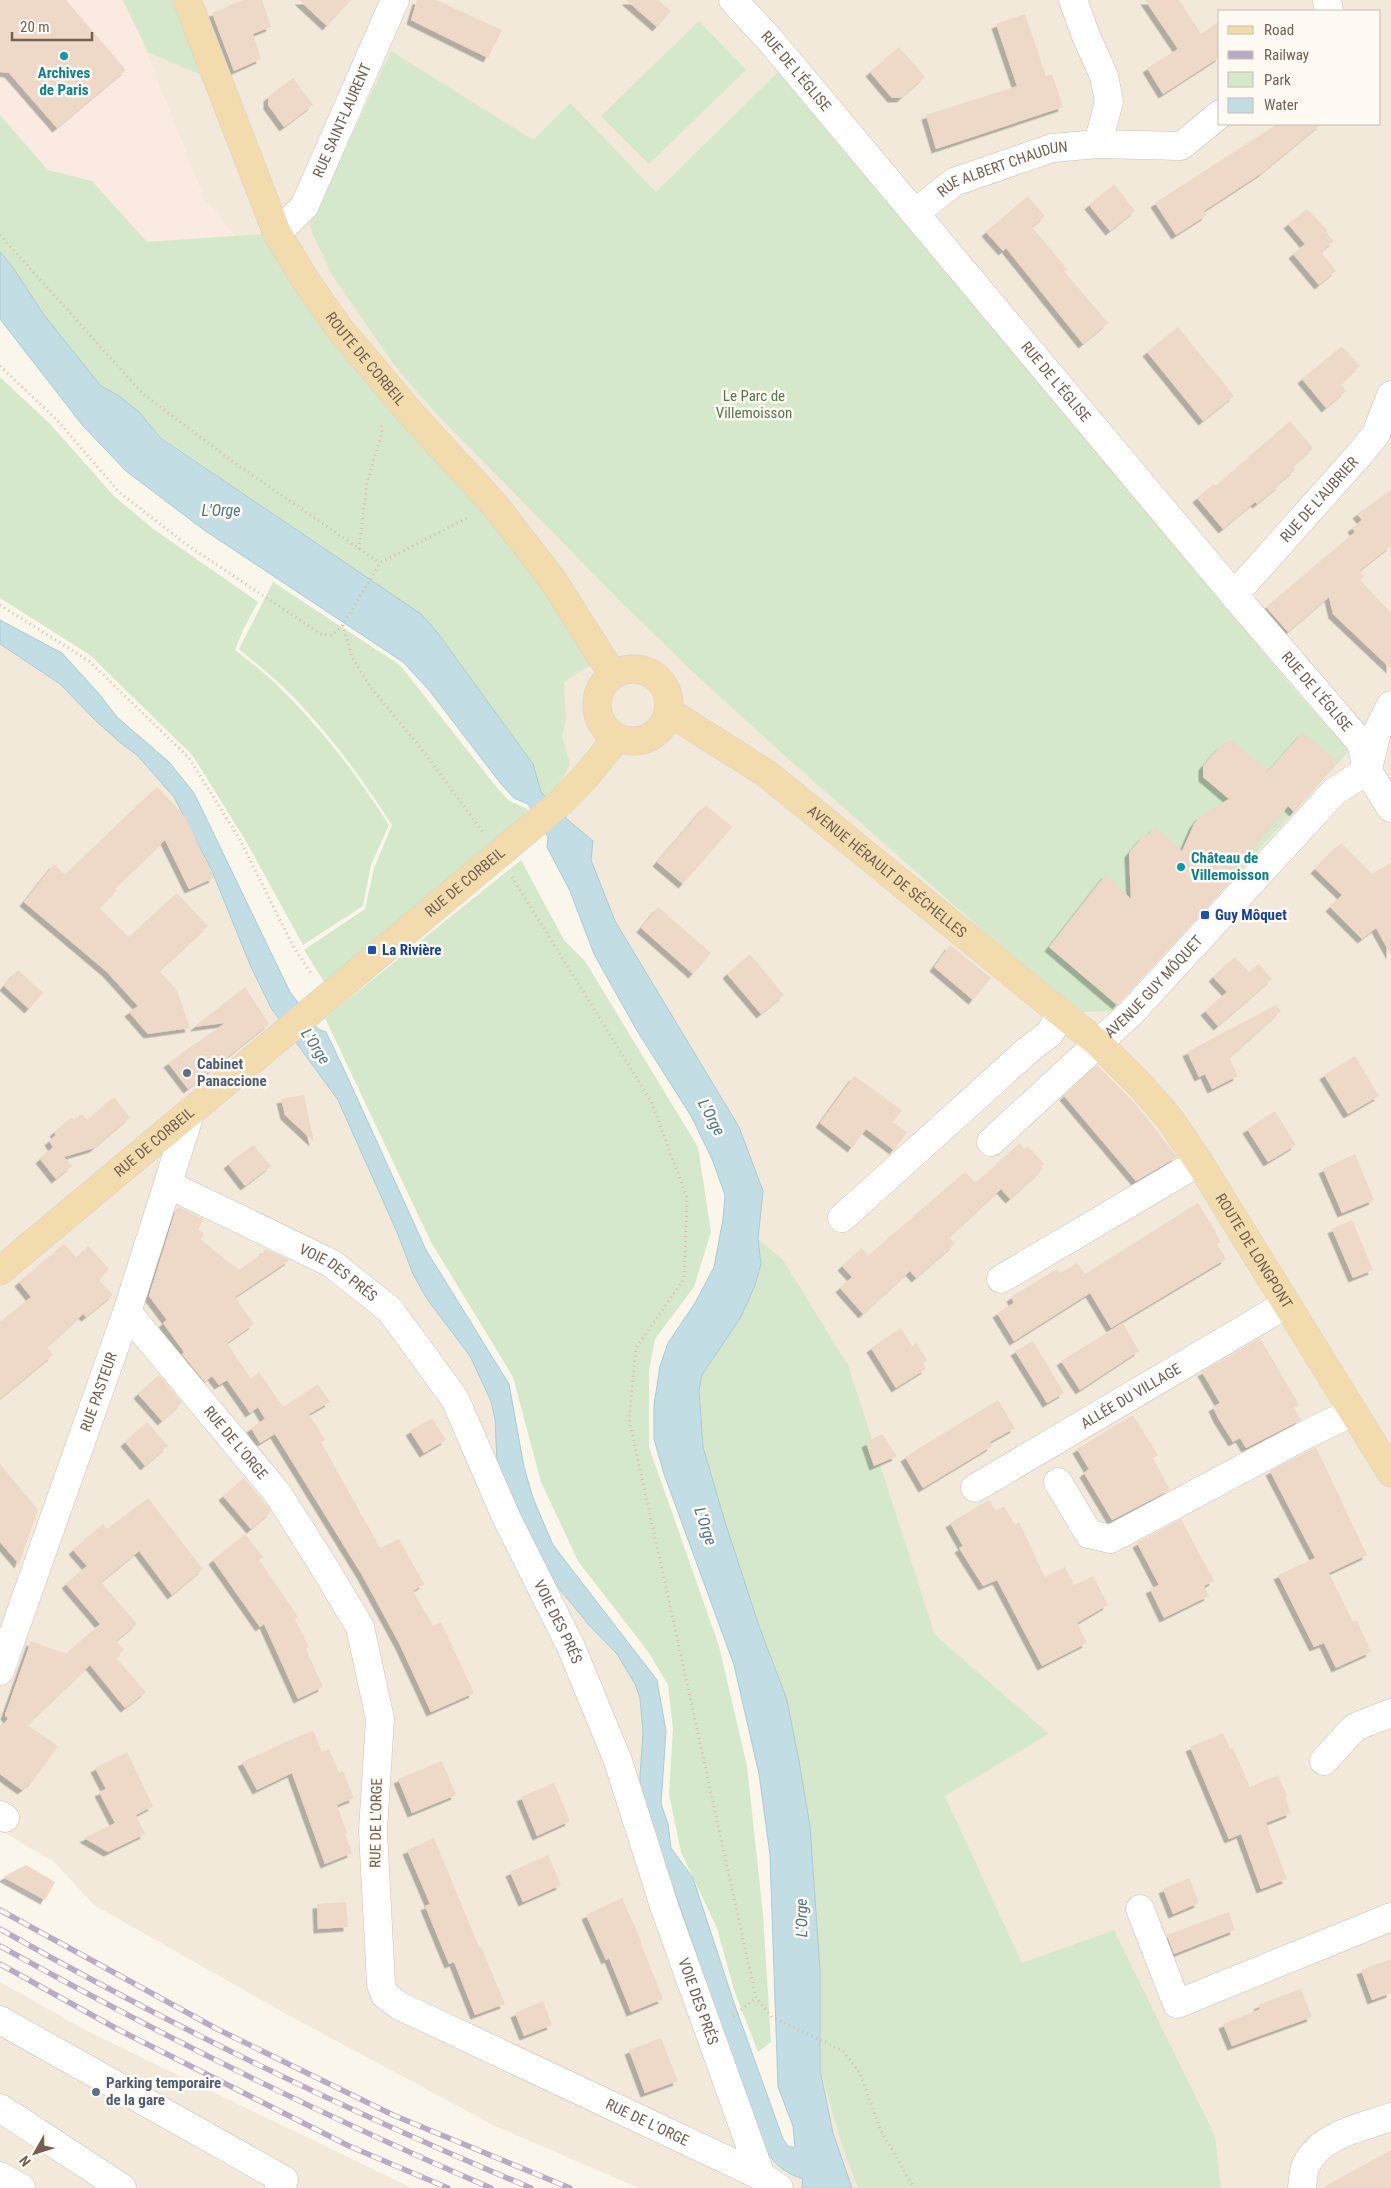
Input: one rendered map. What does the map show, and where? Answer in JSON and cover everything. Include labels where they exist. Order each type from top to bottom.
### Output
[{"type":"main road","name":"ROUTE DE CORBEIL","points":[[187,0],[277,233],[306,281],[339,328],[413,416],[494,504],[552,579],[614,675]]},
{"type":"main road","points":[[633,669],[652,675],[660,682],[666,691],[668,711],[665,721],[650,736],[630,741],[617,738],[603,725],[597,706],[601,688],[614,675],[623,670],[633,669]]},
{"type":"main road","name":"AVENUE HÉRAULT DE SÉCHELLES","points":[[668,711],[766,774],[1099,1044]]},
{"type":"main road","name":"RUE DE CORBEIL","points":[[0,1271],[561,802],[586,776],[617,738]]},
{"type":"main road","name":"ROUTE DE LONGPONT","points":[[1099,1044],[1141,1086],[1169,1118],[1199,1162],[1391,1473]]},
{"type":"street","name":"RUE SAINT-LAURENT","points":[[277,233],[304,207],[395,0]]},
{"type":"street","name":"RUE DE L'ÉGLISE","points":[[732,0],[770,40],[1234,595],[1361,743],[1367,770]]},
{"type":"street","points":[[1073,0],[1086,36],[1104,76],[1109,101],[1098,144]]},
{"type":"street","name":"RUE ALBERT CHAUDUN","points":[[915,213],[954,182],[1052,148],[1098,144],[1181,146],[1218,116]]},
{"type":"street","name":"RUE DE L'AUBRIER","points":[[1234,595],[1376,434],[1391,395]]},
{"type":"street","points":[[1391,705],[1377,732],[1367,770],[1391,808]]},
{"type":"street","name":"AVENUE GUY MÔQUET","points":[[991,1142],[1060,1077],[1099,1044],[1144,998],[1334,792],[1367,770]]},
{"type":"street","points":[[842,1218],[1028,1050],[1050,1033],[1061,1013]]},
{"type":"street","name":"RUE PASTEUR","points":[[0,1671],[128,1312],[191,1111]]},
{"type":"street","points":[[1001,1279],[1199,1162]]},
{"type":"street","name":"VOIE DES PRÉS","points":[[169,1185],[330,1263],[390,1310],[455,1399],[506,1517],[572,1647],[618,1761],[665,1909],[770,2182]]},
{"type":"street","name":"ALLÉE DU VILLAGE","points":[[975,1488],[1287,1304]]},
{"type":"street","name":"RUE DE L'ORGE","points":[[128,1312],[278,1494],[360,1627],[380,1719],[373,1831],[381,1984],[385,1995],[400,2006],[770,2182]]},
{"type":"street","points":[[1058,1482],[1089,1534],[1111,1539],[1307,1434],[1353,1412]]},
{"type":"street","points":[[1324,1761],[1355,1727],[1391,1712]]},
{"type":"street","points":[[1140,1909],[1177,2004],[1391,1917]]},
{"type":"street","points":[[0,2020],[284,2180],[279,2188]]},
{"type":"street","points":[[0,2108],[122,2188]]},
{"type":"street","points":[[1302,2188],[1305,2166],[1321,2145],[1349,2130],[1391,2117]]},
{"type":"street","points":[[0,2176],[21,2188]]},
{"type":"path","points":[[0,235],[142,393],[232,461],[380,562]]},
{"type":"path","points":[[0,366],[56,419],[120,493],[190,547],[321,634],[332,635],[344,625],[380,562],[494,504]]},
{"type":"path","points":[[359,549],[367,482],[382,433],[380,376]]},
{"type":"path","points":[[0,605],[89,661],[190,758],[238,838],[293,946],[327,999]]},
{"type":"path","points":[[344,625],[352,658],[371,688],[449,785],[499,855],[651,1101],[687,1198],[684,1278],[636,1348],[629,1419],[756,1998],[772,2017],[843,2051],[860,2073],[880,2129],[914,2188]]},
{"type":"path","points":[[728,2021],[756,1998]]},
{"type":"shaded area","points":[[0,0],[1391,0],[1391,2188],[830,2188],[744,1227],[571,848],[449,680],[0,286]]},
{"type":"shaded area","points":[[0,0],[126,0],[205,200],[255,258],[280,303],[0,197]]},
{"type":"shaded area","points":[[0,644],[60,684],[97,722],[137,755],[174,797],[212,871],[251,967],[271,1008],[339,1100],[397,1232],[413,1274],[427,1299],[470,1356],[491,1401],[496,1437],[543,1569],[589,1625],[617,1654],[635,1684],[640,1698],[643,1733],[640,1776],[641,1805],[677,1898],[769,2156],[804,2179],[802,2188],[639,2188],[497,2127],[286,2014],[94,1905],[54,1862],[0,1830]]},
{"type":"shaded area","name":"Parking temporaire de la gare","points":[[0,1982],[87,2031],[412,2188],[0,2188]]},
{"type":"green space","points":[[123,0],[187,0],[219,83],[148,52]]},
{"type":"green space","points":[[699,21],[746,70],[649,164],[601,116]]},
{"type":"green space","name":"Le Parc de Villemoisson","points":[[391,51],[533,140],[570,103],[656,192],[779,71],[1294,689],[1349,751],[1111,1011],[1083,1012],[987,934],[786,757],[694,673],[619,600],[432,409],[395,366],[332,275],[310,224]]},
{"type":"green space","points":[[0,115],[48,170],[92,181],[147,242],[277,233],[601,658],[564,682],[566,719],[562,736],[570,764],[555,791],[546,798],[541,792],[533,764],[437,632],[421,614],[161,437],[139,412],[119,396],[101,386],[44,315],[12,266],[0,252]]},
{"type":"green space","points":[[0,377],[50,424],[114,496],[152,528],[258,602],[235,650],[274,682],[310,719],[352,771],[389,825],[371,865],[363,906],[303,945],[247,843],[193,756],[90,655],[0,598]]},
{"type":"green space","points":[[273,582],[400,665],[498,789],[509,801],[526,808],[532,815],[326,985],[304,950],[365,909],[374,868],[392,825],[368,788],[311,715],[280,684],[239,649]]},
{"type":"green space","points":[[521,860],[564,940],[585,961],[698,1147],[711,1232],[694,1287],[655,1339],[649,1371],[649,1447],[719,1646],[747,1766],[763,1914],[771,2042],[758,2052],[734,1990],[717,1928],[681,1852],[669,1794],[673,1729],[668,1685],[649,1653],[578,1561],[541,1482],[513,1377],[431,1242],[325,1018]]},
{"type":"green space","points":[[758,1239],[783,1260],[848,1365],[935,1635],[1049,1734],[945,1796],[1022,1963],[1114,1930],[1215,2136],[1221,2188],[858,2188],[843,2148],[820,2070],[820,1970],[810,1826],[787,1700],[759,1626],[703,1448],[699,1390],[702,1375],[741,1317],[755,1285],[761,1264]]},
{"type":"water","name":"L'Orge","points":[[0,252],[12,266],[44,315],[101,386],[119,396],[139,412],[161,438],[421,614],[437,632],[533,764],[541,792],[568,820],[593,841],[591,860],[615,921],[739,1127],[763,1191],[758,1239],[761,1264],[755,1285],[741,1317],[702,1375],[699,1390],[703,1447],[759,1626],[787,1700],[810,1826],[820,1970],[820,2070],[833,2133],[852,2188],[802,2188],[803,2179],[790,2174],[780,2167],[762,2145],[677,1898],[641,1805],[640,1776],[643,1733],[640,1698],[635,1684],[617,1654],[589,1625],[543,1569],[497,1461],[495,1420],[491,1401],[470,1356],[427,1299],[413,1274],[397,1232],[338,1100],[271,1008],[251,967],[212,871],[174,797],[137,755],[97,722],[60,684],[0,644],[0,620],[62,653],[117,717],[169,762],[194,793],[290,992],[318,1029],[326,1032],[426,1250],[509,1384],[524,1467],[533,1498],[553,1545],[657,1680],[666,1731],[661,1804],[668,1824],[671,1848],[693,1878],[734,2003],[783,2139],[788,2146],[795,2148],[793,2126],[778,2087],[770,1855],[759,1774],[734,1665],[664,1474],[654,1439],[654,1405],[660,1366],[668,1343],[695,1303],[714,1267],[723,1219],[725,1195],[712,1159],[691,1116],[636,1029],[594,954],[570,891],[547,847],[548,837],[528,804],[514,798],[501,784],[429,690],[403,662],[204,530],[126,471],[83,426],[0,319]]},
{"type":"building","name":"Archives de Paris","points":[[0,0],[66,0],[126,70],[57,128],[9,73],[0,72]]},
{"type":"building","points":[[243,0],[262,0],[271,27],[253,34],[261,59],[234,71],[212,13]]},
{"type":"building","points":[[299,0],[351,0],[327,26]]},
{"type":"building","points":[[417,0],[436,0],[502,30],[488,58],[411,20]]},
{"type":"building","points":[[626,0],[658,0],[671,11],[657,27]]},
{"type":"building","points":[[1145,0],[1179,0],[1201,34],[1218,22],[1218,58],[1163,94],[1147,68],[1178,49]]},
{"type":"building","points":[[1025,14],[1046,76],[1052,74],[1063,107],[936,149],[926,115],[1017,86],[996,24]]},
{"type":"building","points":[[899,47],[925,77],[901,98],[892,98],[870,72]]},
{"type":"building","points":[[293,78],[313,105],[284,127],[268,105],[268,97]]},
{"type":"building","points":[[1275,125],[1320,125],[1262,173],[1204,211],[1207,215],[1176,235],[1155,203]]},
{"type":"building","points":[[1114,184],[1135,211],[1110,231],[1089,205]]},
{"type":"building","points":[[1028,196],[1045,216],[1032,227],[1067,269],[1064,271],[1108,323],[1083,344],[1006,248],[1003,251],[986,232]]},
{"type":"building","points":[[1307,209],[1328,231],[1326,232],[1334,241],[1321,252],[1336,271],[1319,285],[1293,254],[1305,244],[1288,224]]},
{"type":"building","points":[[1178,327],[1234,396],[1203,421],[1147,352]]},
{"type":"building","points":[[1342,346],[1360,366],[1341,384],[1346,391],[1326,408],[1302,379]]},
{"type":"building","points":[[1290,421],[1313,448],[1293,466],[1295,470],[1279,483],[1280,485],[1257,504],[1255,502],[1223,529],[1197,498],[1214,484],[1216,486]]},
{"type":"building","points":[[1391,490],[1391,546],[1359,571],[1364,576],[1360,580],[1391,613],[1391,669],[1333,614],[1329,597],[1288,632],[1266,607],[1355,532],[1352,528],[1362,520],[1357,514]]},
{"type":"building","name":"Château de Villemoisson","points":[[1303,732],[1338,762],[1294,812],[1288,806],[1236,869],[1239,872],[1117,1005],[1049,947],[1106,874],[1131,899],[1129,853],[1144,835],[1149,834],[1155,827],[1182,851],[1194,824],[1200,816],[1229,799],[1203,777],[1203,766],[1221,745],[1230,739],[1268,771]]},
{"type":"building","points":[[157,787],[186,818],[214,878],[189,889],[165,840],[115,888],[117,890],[99,908],[129,937],[177,893],[208,926],[159,971],[177,990],[190,1028],[148,1034],[129,1012],[138,1006],[107,972],[24,902],[54,864],[65,875]]},
{"type":"building","points":[[706,805],[732,827],[683,884],[657,862]]},
{"type":"building","points":[[1341,843],[1372,874],[1391,863],[1391,955],[1376,928],[1362,939],[1330,907],[1342,895],[1315,869]]},
{"type":"building","points":[[658,907],[711,953],[693,974],[641,928]]},
{"type":"building","points":[[950,945],[991,978],[973,1000],[934,967]]},
{"type":"building","points":[[750,954],[784,995],[761,1014],[727,974]]},
{"type":"building","points":[[1235,957],[1249,972],[1259,964],[1272,979],[1218,1026],[1205,1011],[1227,992],[1213,977]]},
{"type":"building","points":[[18,970],[43,993],[29,1009],[4,986]]},
{"type":"building","points":[[245,987],[269,1024],[188,1089],[168,1063],[225,1023],[194,1027]]},
{"type":"building","points":[[1276,1005],[1281,1011],[1229,1058],[1238,1076],[1212,1089],[1205,1074],[1199,1077],[1187,1052]]},
{"type":"building","points":[[1355,1056],[1379,1096],[1348,1114],[1324,1075]]},
{"type":"building","points":[[1097,1065],[1137,1106],[1177,1157],[1136,1181],[1064,1096]]},
{"type":"building","points":[[854,1076],[902,1110],[893,1122],[907,1132],[894,1150],[866,1129],[852,1148],[820,1123]]},
{"type":"building","points":[[304,1095],[314,1142],[285,1115],[281,1099]]},
{"type":"building","points":[[114,1097],[130,1117],[94,1148],[64,1157],[72,1166],[56,1179],[40,1159],[53,1147],[49,1141],[56,1135],[54,1132],[72,1117],[74,1120],[82,1114],[87,1120]]},
{"type":"building","points":[[1275,1111],[1296,1145],[1268,1162],[1247,1129]]},
{"type":"building","points":[[1020,1143],[1024,1149],[1028,1146],[1044,1164],[1041,1166],[1043,1169],[1010,1199],[1001,1189],[949,1237],[955,1244],[916,1278],[910,1271],[863,1314],[840,1288],[852,1277],[842,1266],[862,1248],[868,1256],[965,1172],[976,1183]]},
{"type":"building","points":[[253,1145],[271,1166],[245,1186],[228,1164]]},
{"type":"building","points":[[1355,1154],[1374,1200],[1342,1213],[1323,1169]]},
{"type":"building","points":[[1198,1203],[1214,1229],[1220,1242],[1217,1244],[1226,1259],[1111,1328],[1090,1293],[1014,1341],[997,1313],[1014,1303],[1011,1297],[1057,1269],[1060,1273],[1077,1263],[1085,1274]]},
{"type":"building","points":[[179,1207],[203,1219],[198,1230],[204,1233],[201,1240],[239,1270],[263,1253],[265,1249],[290,1260],[235,1297],[254,1324],[227,1343],[251,1379],[259,1372],[283,1407],[318,1384],[330,1402],[309,1414],[325,1440],[321,1442],[380,1548],[399,1539],[424,1584],[413,1591],[433,1626],[441,1622],[474,1693],[431,1712],[399,1643],[362,1575],[275,1434],[260,1443],[251,1428],[265,1419],[258,1407],[250,1413],[227,1380],[219,1385],[212,1376],[205,1382],[182,1354],[184,1352],[163,1323],[167,1320],[149,1296],[176,1209]]},
{"type":"building","points":[[1352,1220],[1373,1270],[1353,1278],[1332,1229]]},
{"type":"building","points":[[64,1244],[77,1258],[88,1246],[109,1269],[99,1280],[113,1295],[86,1317],[83,1314],[47,1347],[53,1355],[0,1399],[0,1322],[31,1297],[19,1282]]},
{"type":"building","points":[[1123,1323],[1139,1351],[1080,1390],[1061,1361]]},
{"type":"building","points":[[901,1328],[912,1346],[916,1343],[927,1360],[923,1363],[926,1369],[896,1388],[871,1348]]},
{"type":"building","points":[[1260,1338],[1299,1405],[1294,1408],[1301,1420],[1246,1448],[1240,1438],[1233,1442],[1218,1418],[1213,1407],[1220,1403],[1202,1372]]},
{"type":"building","points":[[1033,1341],[1064,1393],[1047,1403],[1015,1351]]},
{"type":"building","points":[[159,1375],[182,1403],[162,1421],[138,1394]]},
{"type":"building","points":[[998,1400],[1015,1428],[990,1442],[992,1446],[923,1488],[905,1457]]},
{"type":"building","points":[[1133,1415],[1158,1455],[1153,1458],[1170,1490],[1112,1520],[1084,1473],[1089,1469],[1077,1449]]},
{"type":"building","points":[[432,1418],[446,1440],[424,1453],[410,1431]]},
{"type":"building","points":[[147,1422],[168,1446],[145,1466],[125,1442]]},
{"type":"building","points":[[882,1434],[897,1456],[874,1466],[866,1443]]},
{"type":"building","points":[[1316,1447],[1367,1555],[1329,1573],[1353,1622],[1357,1620],[1371,1652],[1336,1668],[1324,1643],[1314,1647],[1278,1575],[1315,1558],[1270,1471]]},
{"type":"building","points":[[0,1464],[38,1510],[19,1564],[0,1542]]},
{"type":"building","points":[[244,1478],[271,1512],[251,1529],[223,1496]]},
{"type":"building","points":[[148,1498],[203,1569],[172,1595],[139,1551],[101,1582],[137,1624],[116,1641],[124,1650],[116,1658],[146,1692],[125,1708],[90,1665],[27,1725],[58,1746],[33,1781],[22,1790],[0,1774],[0,1727],[8,1719],[5,1715],[31,1641],[66,1654],[100,1624],[66,1584],[87,1566],[73,1550],[103,1524],[107,1529]]},
{"type":"building","points":[[989,1500],[996,1511],[1004,1506],[1015,1525],[1019,1522],[1045,1577],[1065,1567],[1074,1585],[1093,1576],[1108,1605],[1077,1623],[1087,1643],[1042,1666],[997,1580],[983,1586],[959,1548],[963,1546],[950,1523]]},
{"type":"building","points":[[1181,1519],[1214,1581],[1204,1586],[1209,1596],[1164,1618],[1150,1589],[1159,1585],[1137,1543]]},
{"type":"building","points":[[245,1534],[263,1557],[259,1560],[299,1618],[295,1619],[309,1647],[306,1649],[323,1687],[298,1699],[264,1624],[260,1627],[213,1560]]},
{"type":"building","points":[[313,1730],[322,1752],[329,1749],[339,1773],[343,1771],[354,1798],[337,1805],[352,1853],[325,1864],[292,1773],[257,1790],[242,1762]]},
{"type":"building","points":[[1223,1733],[1230,1749],[1233,1748],[1250,1787],[1278,1775],[1287,1796],[1285,1797],[1291,1813],[1266,1823],[1287,1879],[1261,1889],[1241,1834],[1229,1839],[1190,1747]]},
{"type":"building","points":[[127,1752],[153,1806],[136,1815],[145,1834],[108,1852],[84,1838],[115,1823],[99,1792],[106,1789],[95,1768]]},
{"type":"building","points":[[442,1761],[456,1795],[412,1813],[398,1779]]},
{"type":"building","points":[[554,1783],[570,1821],[537,1836],[521,1797]]},
{"type":"building","points":[[434,1838],[505,2004],[475,2015],[454,1962],[449,1964],[439,1940],[425,1906],[430,1904],[407,1850]]},
{"type":"building","points":[[548,1855],[561,1885],[523,1902],[510,1872]]},
{"type":"building","points":[[26,1865],[55,1882],[45,1900],[3,1877]]},
{"type":"building","points":[[1189,1878],[1199,1903],[1173,1914],[1163,1889]]},
{"type":"building","points":[[622,1898],[642,1943],[663,1999],[631,2012],[609,1958],[606,1960],[586,1915]]},
{"type":"building","points":[[346,1902],[348,1927],[318,1929],[317,1904]]},
{"type":"building","points":[[1229,1912],[1235,1930],[1174,1954],[1167,1935]]},
{"type":"building","points":[[1391,1959],[1391,1993],[1372,2000],[1361,1970]]},
{"type":"building","points":[[1301,1989],[1312,2017],[1232,2046],[1223,2024],[1260,2009],[1258,2005]]},
{"type":"building","points":[[543,2001],[552,2025],[524,2036],[515,2013]]},
{"type":"building","points":[[661,2038],[678,2081],[645,2093],[629,2050]]},
{"type":"building","points":[[1391,2150],[1391,2188],[1322,2188]]},
{"type":"railway","points":[[0,1910],[217,2029],[393,2115],[570,2188]]},
{"type":"railway","points":[[0,1929],[195,2034],[395,2129],[531,2188]]},
{"type":"railway","points":[[0,1946],[181,2043],[304,2103],[491,2188]]},
{"type":"railway","points":[[0,1964],[119,2030],[349,2146],[448,2188]]},
{"type":"place","name":"Archives de Paris","points":[[64,56]]},
{"type":"place","name":"Château de Villemoisson","points":[[1181,867]]},
{"type":"place","name":"Guy Môquet","points":[[1205,915]]},
{"type":"place","name":"La Rivière","points":[[372,950]]},
{"type":"place","name":"Cabinet Panaccione","points":[[187,1073]]},
{"type":"place","name":"Parking temporaire de la gare","points":[[96,2092]]}]
